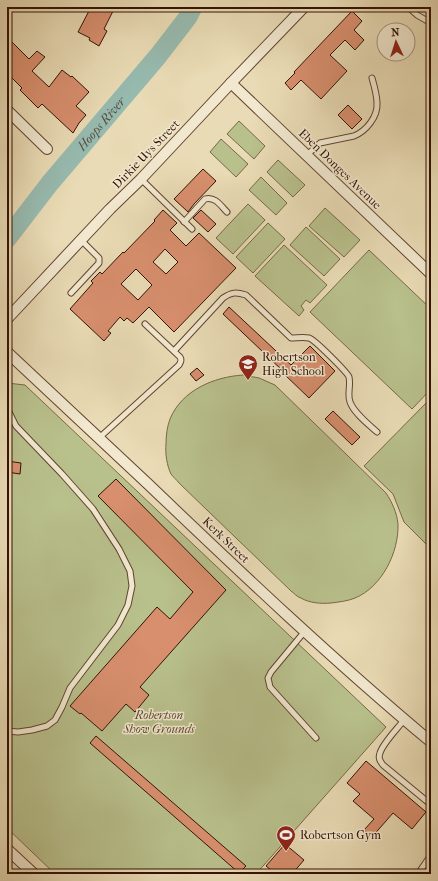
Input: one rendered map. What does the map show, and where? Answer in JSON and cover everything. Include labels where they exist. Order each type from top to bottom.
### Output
[{"type":"street","name":"Dirkie Uys Street","points":[[7,319],[110,209],[141,179],[304,7]]},
{"type":"street","name":"Eben Donges Avenue","points":[[231,83],[431,274]]},
{"type":"street","points":[[7,110],[47,148]]},
{"type":"street","name":"Kerk Street","points":[[7,352],[266,596],[404,720],[431,742]]},
{"type":"street","points":[[7,849],[34,874]]},
{"type":"lane","points":[[408,7],[417,15],[431,23]]},
{"type":"lane","points":[[307,155],[320,143],[354,136],[366,128],[375,114],[377,104],[372,78]]},
{"type":"lane","points":[[141,179],[192,229]]},
{"type":"lane","points":[[184,222],[205,199],[208,198],[214,199],[227,212]]},
{"type":"lane","points":[[71,293],[99,263],[100,260],[81,240]]},
{"type":"lane","points":[[174,351],[223,298],[231,293],[239,292],[246,295],[291,338],[310,338],[317,343],[348,376],[350,386],[350,402],[356,413],[377,432]]},
{"type":"lane","points":[[99,438],[181,362],[181,359],[174,351],[145,324]]},
{"type":"lane","points":[[7,408],[16,426],[62,474],[93,510],[119,549],[130,571],[132,586],[128,605],[118,625],[70,688],[55,720],[47,726],[32,730],[18,732],[7,731]]},
{"type":"lane","points":[[305,631],[271,672],[268,678],[270,687],[316,738]]},
{"type":"lane","points":[[404,720],[384,745],[379,758],[383,765],[429,803],[431,803]]},
{"type":"lane","points":[[418,874],[431,855]]},
{"type":"green space","points":[[239,121],[265,146],[254,159],[227,134]]},
{"type":"green space","points":[[221,139],[248,164],[236,177],[210,152]]},
{"type":"green space","points":[[278,160],[305,185],[293,197],[267,172]]},
{"type":"green space","points":[[261,177],[287,203],[276,215],[249,190]]},
{"type":"green space","points":[[248,204],[265,220],[233,254],[216,238]]},
{"type":"green space","points":[[325,208],[360,240],[344,257],[309,226]]},
{"type":"green space","points":[[268,223],[285,239],[253,273],[236,257]]},
{"type":"green space","points":[[306,227],[340,259],[324,276],[290,245]]},
{"type":"green space","points":[[284,245],[327,285],[310,303],[306,300],[301,306],[304,310],[299,316],[255,276]]},
{"type":"green space","points":[[369,250],[431,309],[431,389],[412,409],[310,312]]},
{"type":"green space","points":[[243,375],[259,378],[275,385],[386,493],[397,516],[398,535],[396,546],[381,577],[365,593],[349,600],[331,603],[312,602],[298,597],[171,474],[166,455],[166,438],[167,428],[175,409],[182,400],[191,393],[210,382],[232,376]]},
{"type":"green space","name":"Robertson Show Grounds","points":[[7,383],[25,385],[386,727],[256,874],[55,874],[7,828]]},
{"type":"green space","points":[[431,398],[431,549],[404,522],[393,494],[364,466]]},
{"type":"building","points":[[91,7],[115,7],[104,29],[107,31],[99,46],[89,40],[90,38],[78,32]]},
{"type":"building","points":[[352,11],[362,21],[354,30],[364,40],[355,50],[345,40],[330,55],[347,71],[321,99],[301,80],[291,90],[285,83]]},
{"type":"building","points":[[7,37],[29,59],[37,51],[45,57],[32,71],[49,87],[62,70],[71,77],[72,76],[89,92],[76,106],[86,115],[73,133],[42,104],[38,108],[20,90],[22,88],[7,73]]},
{"type":"building","points":[[348,105],[362,119],[352,129],[338,115]]},
{"type":"building","points":[[203,169],[216,181],[188,212],[174,199]]},
{"type":"building","points":[[163,210],[177,223],[170,230],[186,246],[199,233],[236,268],[174,332],[149,307],[133,323],[127,318],[124,321],[120,317],[108,331],[111,333],[104,341],[70,309],[93,283],[91,281],[100,272],[102,274],[123,252],[124,253],[155,221],[154,220]],"holes":[[[165,249],[178,262],[166,274],[153,262]],[[136,269],[152,285],[138,300],[121,284]]]},
{"type":"building","points":[[201,210],[216,224],[208,232],[193,218]]},
{"type":"building","points":[[229,307],[291,365],[310,346],[335,371],[309,398],[223,314]]},
{"type":"building","points":[[197,368],[204,375],[196,381],[190,374]]},
{"type":"building","points":[[333,411],[360,437],[352,445],[325,419]]},
{"type":"building","points":[[7,461],[21,463],[20,474],[7,472]]},
{"type":"building","points":[[116,479],[226,590],[140,687],[149,695],[135,712],[126,704],[102,731],[81,713],[80,714],[70,706],[157,607],[170,619],[193,592],[98,496]]},
{"type":"building","points":[[96,736],[246,866],[239,873],[90,743]]},
{"type":"building","points":[[366,761],[426,812],[412,829],[393,813],[372,837],[364,830],[374,819],[353,801],[360,794],[347,783]]},
{"type":"building","name":"Robertson Gym","points":[[285,844],[304,860],[292,874],[276,874],[266,866]]},
{"type":"waterway","name":"Hoops River","points":[[7,239],[50,183],[158,56],[188,17],[193,7]]},
{"type":"place","name":"Robertson High School","points":[[248,381]]},
{"type":"place","name":"Robertson Gym","points":[[286,852]]}]
